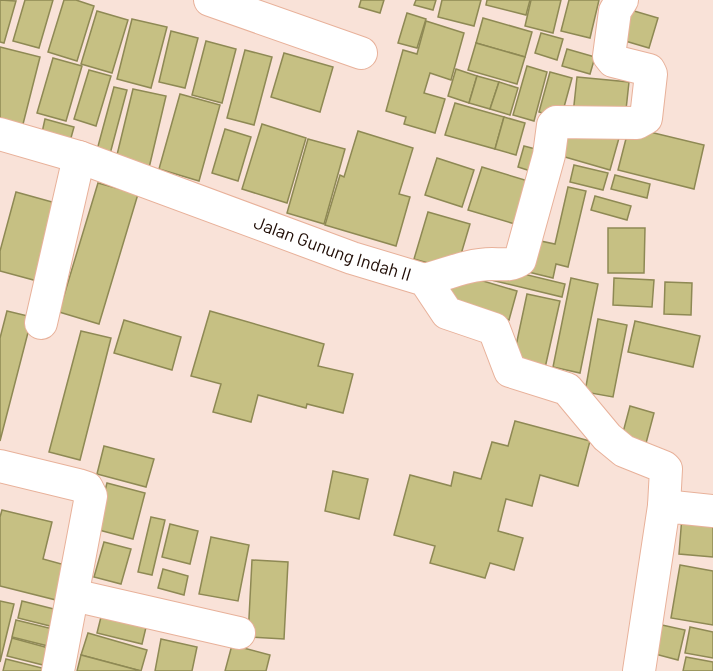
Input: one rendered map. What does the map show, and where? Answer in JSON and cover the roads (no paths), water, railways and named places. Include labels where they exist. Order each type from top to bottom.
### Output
[{"type":"street","points":[[210,0],[361,53]]},
{"type":"street","points":[[425,280],[467,268],[486,264],[514,264],[520,260],[549,155],[553,125],[556,122],[637,123],[646,118],[650,70],[613,61],[609,56],[615,11],[622,0]]},
{"type":"street","name":"Jalan Gunung Indah II","points":[[0,134],[79,157],[352,258],[425,280],[447,313],[494,329],[508,369],[567,389],[607,437],[624,451],[664,466],[666,469],[664,506]]},
{"type":"street","points":[[41,323],[79,157]]},
{"type":"street","points":[[0,466],[87,488],[91,496],[58,671]]},
{"type":"street","points":[[639,671],[664,506],[713,511]]},
{"type":"street","points":[[73,595],[239,633]]}]
